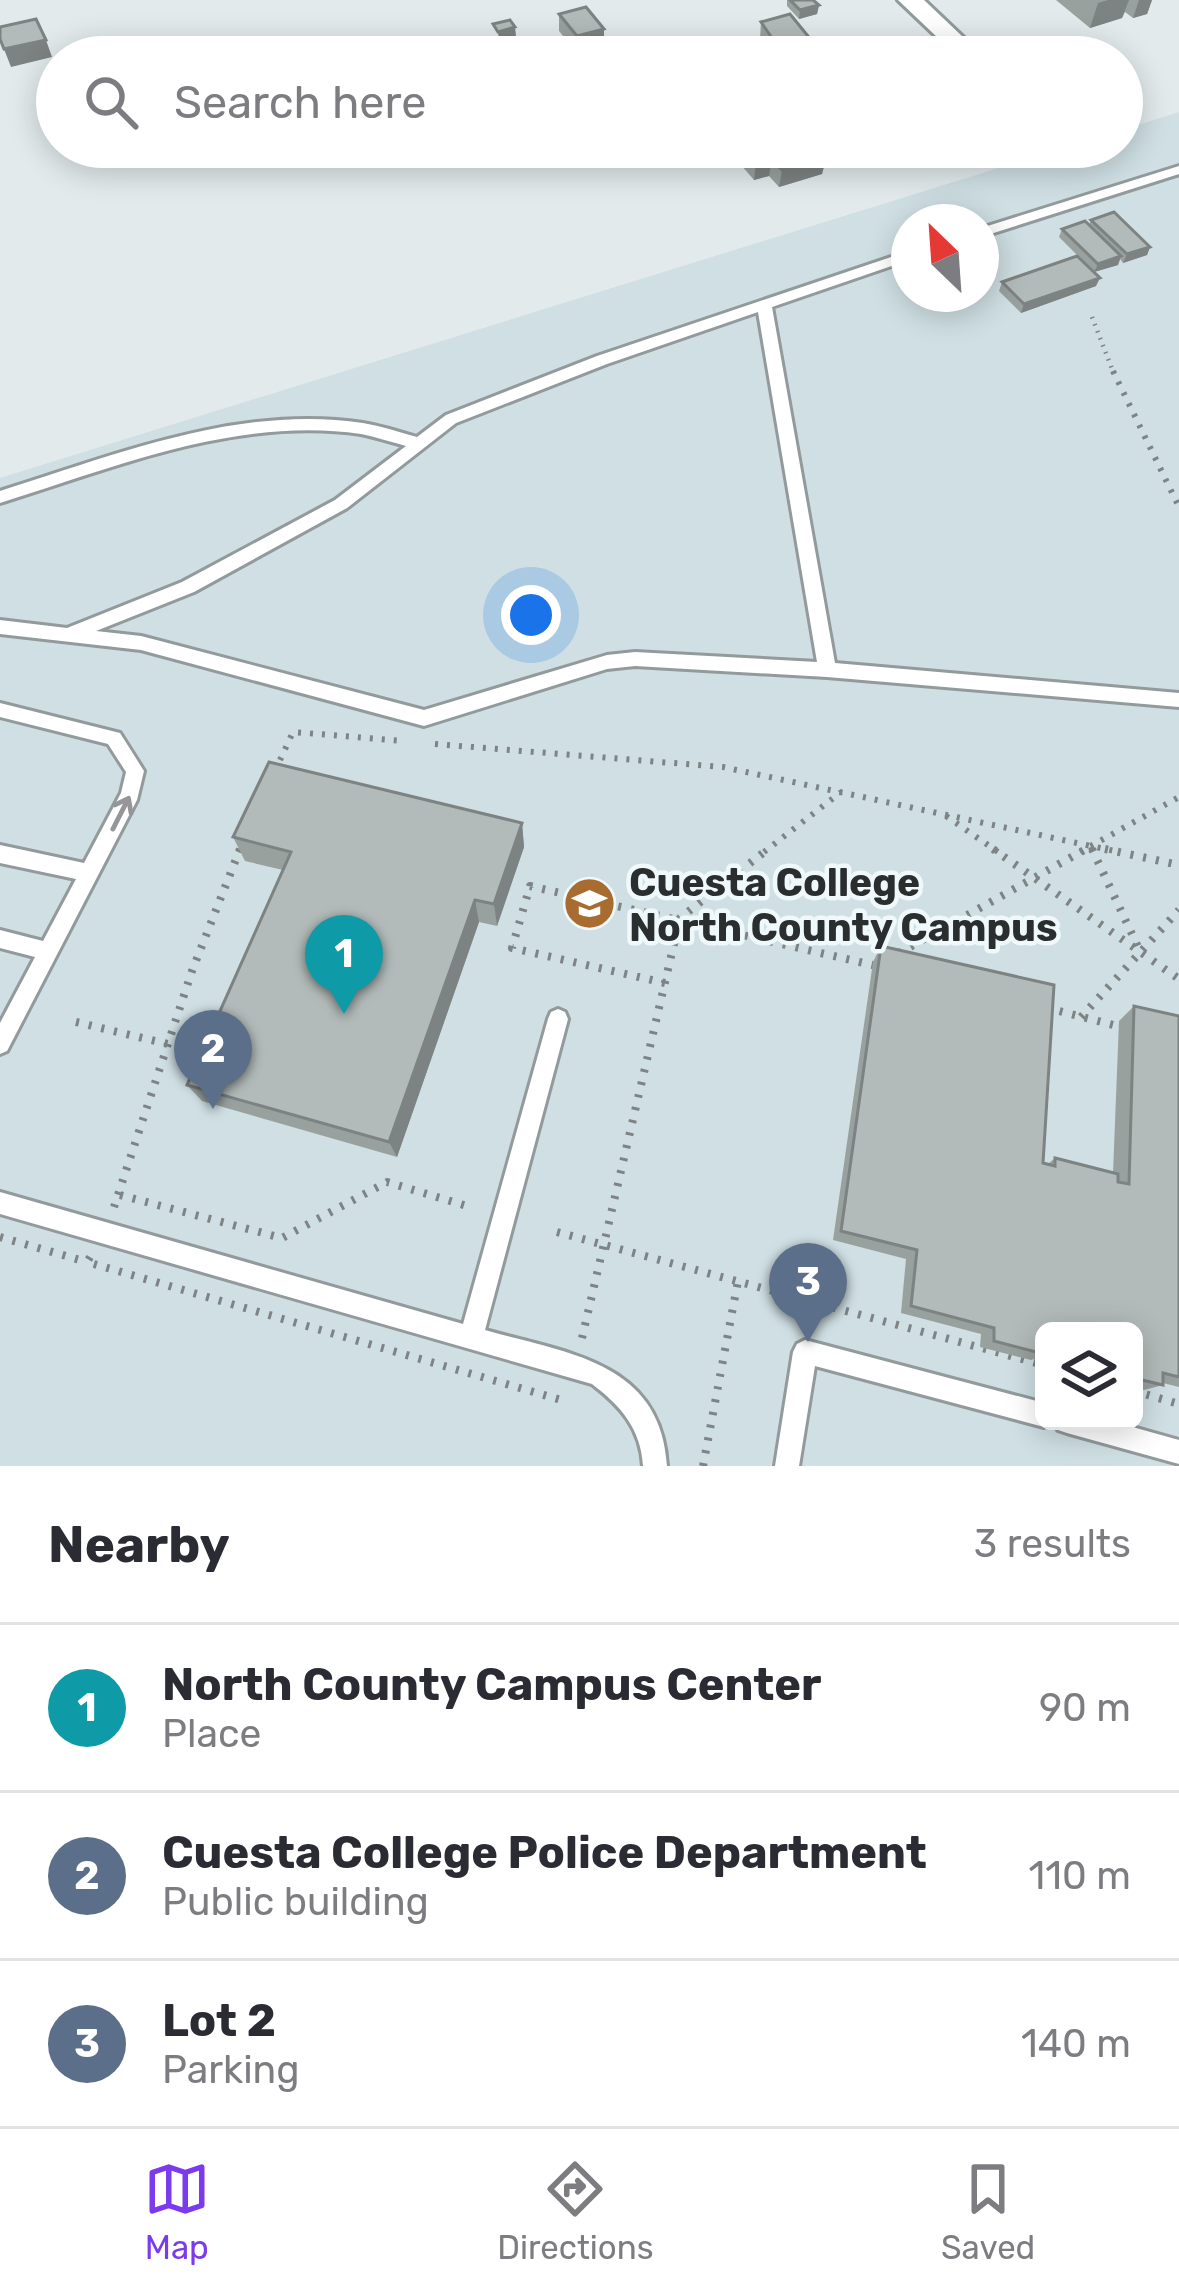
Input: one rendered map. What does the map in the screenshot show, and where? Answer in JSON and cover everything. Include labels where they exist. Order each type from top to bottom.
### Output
[{"type":"street","points":[[910,0],[949,36]]},
{"type":"lane","points":[[999,226],[1179,170]]},
{"type":"lane","points":[[67,635],[170,596],[341,503],[414,442],[500,398],[891,261]]},
{"type":"lane","points":[[764,303],[827,670]]},
{"type":"lane","points":[[0,497],[238,431],[330,423],[375,428],[414,442]]},
{"type":"lane","points":[[0,627],[141,643],[424,718],[608,662],[827,670],[1179,700]]},
{"type":"lane","points":[[0,710],[114,738],[129,754],[135,771],[130,794],[0,1044]]},
{"type":"lane","points":[[0,854],[89,873]]},
{"type":"lane","points":[[0,939],[48,952]]},
{"type":"lane","points":[[472,1334],[558,1019]]},
{"type":"lane","points":[[0,1203],[472,1334],[598,1374],[625,1393],[643,1418],[655,1466]]},
{"type":"lane","points":[[788,1466],[806,1352],[1035,1413]]},
{"type":"lane","points":[[1101,1430],[1179,1451]]},
{"type":"path","points":[[1092,317],[1124,400],[1179,507]]},
{"type":"path","points":[[266,792],[293,732],[406,741]]},
{"type":"path","points":[[429,743],[724,767],[1176,866]]},
{"type":"path","points":[[582,1338],[680,918],[841,792]]},
{"type":"path","points":[[876,966],[1179,797]]},
{"type":"path","points":[[944,814],[1179,979]]},
{"type":"path","points":[[114,1207],[172,1045],[211,911],[248,832]]},
{"type":"path","points":[[1091,846],[1141,952]]},
{"type":"path","points":[[665,983],[512,948],[530,886],[899,972]]},
{"type":"path","points":[[1081,1017],[1179,910]]},
{"type":"path","points":[[1036,1005],[1140,1031]]},
{"type":"path","points":[[76,1022],[172,1045]]},
{"type":"path","points":[[120,1196],[282,1238],[387,1182],[467,1206]]},
{"type":"path","points":[[557,1232],[1035,1362]]},
{"type":"path","points":[[0,1237],[89,1259],[568,1402]]},
{"type":"path","points":[[703,1466],[738,1279]]},
{"type":"path","points":[[1143,1394],[1179,1404]]},
{"type":"shaded area","name":"Cuesta College North County Campus","points":[[1179,112],[1179,1466],[0,1466],[0,478],[998,168],[1143,168],[1143,123]]},
{"type":"building","points":[[790,0],[813,0],[819,5],[800,10]]},
{"type":"building","points":[[586,7],[604,29],[577,36],[559,14]]},
{"type":"building","points":[[790,14],[808,36],[771,36],[761,22]]},
{"type":"building","points":[[36,19],[44,36],[4,49],[0,27]]},
{"type":"building","points":[[510,20],[515,27],[498,32],[493,24]]},
{"type":"building","points":[[1114,212],[1150,247],[1127,254],[1091,220]]},
{"type":"building","points":[[1085,221],[1121,256],[1098,264],[1062,229]]},
{"type":"building","points":[[1077,256],[1100,278],[1024,304],[1002,282]]},
{"type":"building","points":[[269,762],[522,823],[494,904],[475,900],[389,1142],[187,1085],[291,852],[233,837]]},
{"type":"building","points":[[881,946],[1054,985],[1043,1163],[1055,1166],[1055,1158],[1118,1174],[1118,1182],[1129,1184],[1134,1006],[1179,1016],[1179,1377],[1163,1373],[1163,1385],[1143,1380],[1143,1322],[1035,1322],[1035,1352],[994,1341],[994,1328],[911,1306],[917,1250],[841,1231]]},
{"type":"place","name":"Cuesta College North County Campus","points":[[590,904]]},
{"type":"place","name":"North County Campus Center","points":[[344,1014]]},
{"type":"place","name":"Cuesta College Police Department","points":[[213,1109]]},
{"type":"place","name":"Lot 2","points":[[808,1342]]}]
